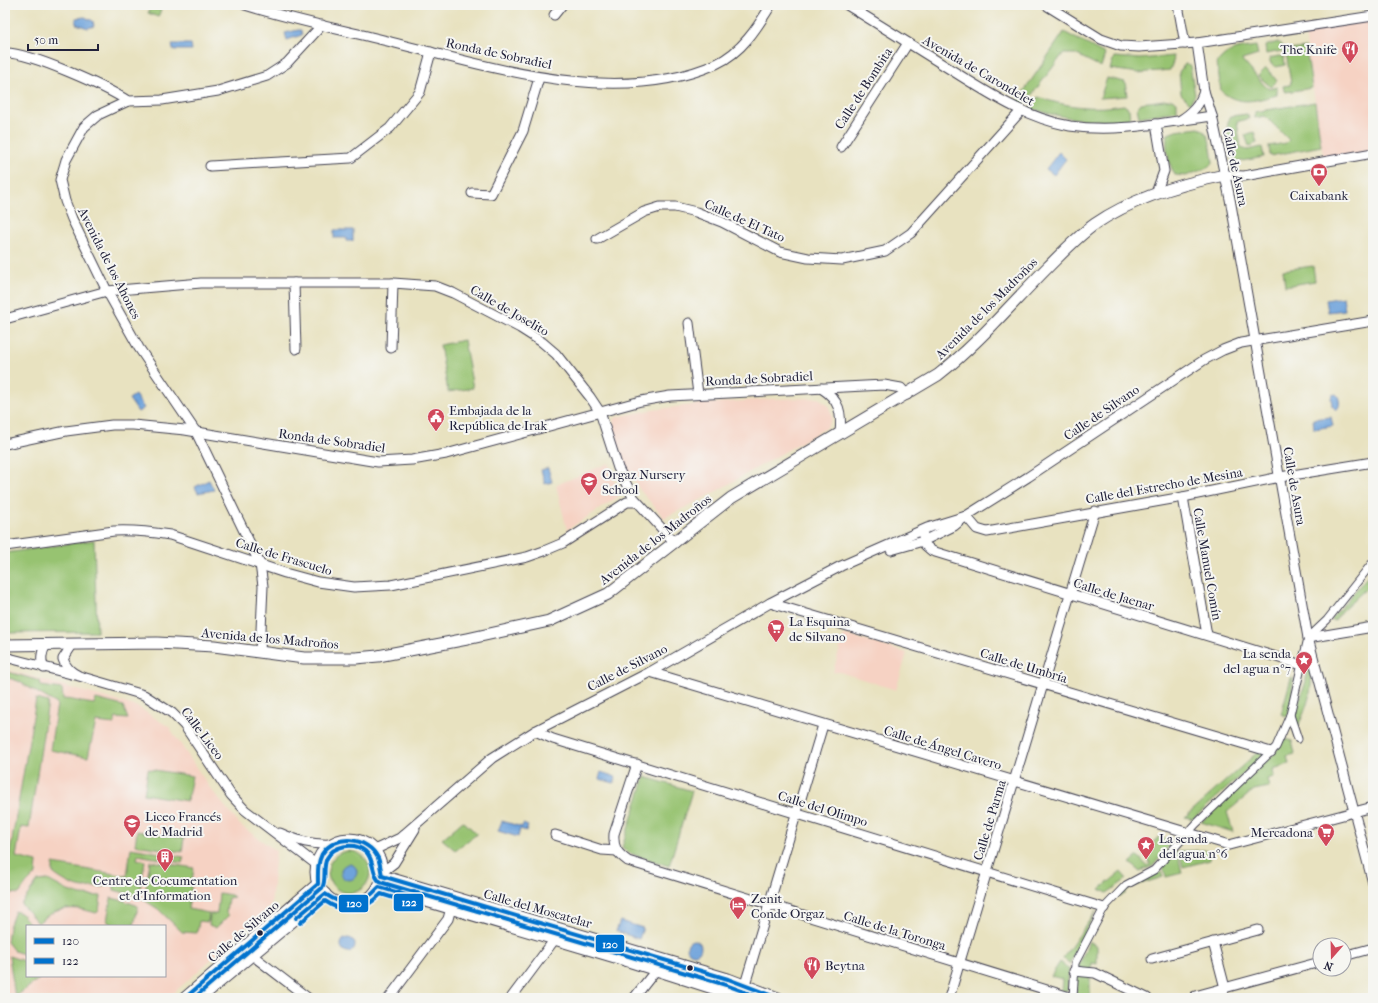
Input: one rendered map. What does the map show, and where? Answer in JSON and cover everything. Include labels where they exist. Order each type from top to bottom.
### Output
[{"type":"street","name":"Ronda de Sobradiel","points":[[245,5],[539,78],[623,83],[644,82],[717,64],[739,49],[750,37],[771,5]]},
{"type":"street","points":[[554,15],[562,5]]},
{"type":"street","name":"Avenida de Carondelet","points":[[847,5],[1021,111],[1057,123],[1085,127],[1156,124],[1212,116]]},
{"type":"street","points":[[1046,5],[1092,34],[1117,44],[1139,47],[1197,43],[1373,16]]},
{"type":"street","points":[[1178,5],[1185,44]]},
{"type":"street","name":"Avenida de los Ahones","points":[[260,652],[263,586],[260,564],[196,432],[139,348],[107,291],[70,213],[65,201],[60,180],[66,160],[84,127],[98,114],[128,101],[162,100],[218,91],[267,76],[287,63],[322,25]]},
{"type":"street","name":"Calle de Bombita","points":[[841,147],[908,43]]},
{"type":"street","name":"Calle de Asura","points":[[1197,43],[1204,91],[1212,116],[1225,175],[1256,340],[1308,638],[1373,883]]},
{"type":"street","points":[[210,166],[351,158],[390,128],[420,92],[431,52]]},
{"type":"street","points":[[5,53],[18,54],[64,71],[116,92],[128,101]]},
{"type":"street","points":[[472,193],[491,194],[523,132],[539,78]]},
{"type":"street","points":[[1179,120],[1193,110],[1201,99],[1204,91]]},
{"type":"street","name":"Calle de El Tato","points":[[597,239],[644,212],[660,207],[675,207],[696,212],[722,222],[780,252],[808,258],[842,260],[885,251],[911,233],[1021,111]]},
{"type":"street","points":[[1156,124],[1164,171],[1170,182],[1175,187]]},
{"type":"street","points":[[1225,175],[1244,176],[1373,153]]},
{"type":"street","points":[[1156,193],[1164,171]]},
{"type":"street","name":"Avenida de los Madroños","points":[[5,646],[156,643],[214,646],[304,658],[331,659],[378,656],[531,626],[574,611],[608,594],[675,543],[716,509],[742,491],[938,375],[968,350],[1082,234],[1109,216],[1156,193],[1225,175]]},
{"type":"street","name":"Calle de Joselito","points":[[5,319],[107,291],[201,283],[393,284],[435,286],[453,292],[542,342],[556,354],[569,369],[600,412],[618,468],[637,502],[675,543]]},
{"type":"street","points":[[294,283],[296,349]]},
{"type":"street","points":[[391,348],[393,284]]},
{"type":"street","name":"Calle de Silvano","points":[[863,557],[923,541],[954,526],[966,516],[1028,477],[1204,360],[1223,350],[1256,340],[1373,321]]},
{"type":"street","name":"Ronda de Sobradiel","points":[[689,323],[698,394]]},
{"type":"street","name":"Ronda de Sobradiel","points":[[5,444],[66,431],[133,424],[196,432],[305,451],[384,462],[412,460],[446,454],[641,401],[698,394],[895,386],[901,388],[907,394]]},
{"type":"street","name":"Ronda de Sobradiel","points":[[821,388],[834,397],[840,407],[842,419],[840,434]]},
{"type":"street","name":"Calle del Estrecho de Mesina","points":[[966,516],[977,529],[987,532],[1280,477],[1373,462]]},
{"type":"street","name":"Calle Manuel Comín","points":[[1183,496],[1207,635]]},
{"type":"street","name":"Calle de Frascuelo","points":[[5,546],[131,530],[170,535],[285,573],[339,586],[371,587],[391,585],[490,563],[527,557],[563,543],[627,502],[637,502]]},
{"type":"street","name":"Calle de Parma","points":[[949,998],[1095,511]]},
{"type":"street","name":"Calle de Silvano","points":[[374,850],[400,838],[492,758],[535,731],[650,672],[770,603],[841,566],[927,528],[966,516]]},
{"type":"street","points":[[923,541],[924,533],[927,528]]},
{"type":"street","name":"Calle de Jaenar","points":[[923,541],[932,551],[1302,665]]},
{"type":"street","points":[[1073,998],[1075,963],[1104,908],[1126,885],[1154,870],[1187,833],[1276,747],[1290,715],[1308,638],[1326,620],[1373,562]]},
{"type":"street","name":"Calle de Umbría","points":[[770,603],[1271,752]]},
{"type":"street","points":[[1308,638],[1373,627]]},
{"type":"street","points":[[44,668],[41,659],[42,652],[46,645]]},
{"type":"street","name":"Calle Liceo","points":[[72,645],[63,659],[68,669],[79,676]]},
{"type":"street","name":"Calle Liceo","points":[[5,657],[144,695],[172,713],[184,725],[231,795],[265,826],[317,865]]},
{"type":"street","name":"Calle de Ángel Cavero","points":[[650,672],[822,725],[1229,845],[1354,812]]},
{"type":"street","points":[[1290,715],[1298,739]]},
{"type":"street","points":[[743,995],[822,725]]},
{"type":"street","name":"Calle del Olimpo","points":[[535,731],[553,739],[1104,908]]},
{"type":"street","points":[[617,851],[614,845],[614,834],[637,764]]},
{"type":"street","points":[[1354,812],[1373,807]]},
{"type":"street","name":"Calle de Silvano","points":[[382,874],[394,863],[419,822]]},
{"type":"street","name":"Calle Liceo","points":[[265,826],[299,841],[318,845],[331,844]]},
{"type":"street","points":[[555,835],[602,850],[617,851]]},
{"type":"street","points":[[353,839],[364,842],[374,850],[381,862],[382,874],[379,887],[371,897],[360,903],[347,905],[335,902],[325,894],[318,884],[317,865],[323,852],[331,844],[342,840],[353,839]]},
{"type":"street","name":"Calle de la Toronga","points":[[617,851],[618,854],[628,861],[1073,998]]},
{"type":"street","name":"Calle del Moscatelar","points":[[382,874],[728,979],[743,995]]},
{"type":"street","name":"Calle de Silvano","points":[[186,998],[318,884]]},
{"type":"street","name":"Calle del Moscatelar","points":[[379,887],[743,995],[778,998]]},
{"type":"street","name":"Calle de Silvano","points":[[200,998],[325,894]]},
{"type":"street","points":[[389,998],[448,919],[451,908]]},
{"type":"street","points":[[1152,959],[1258,930]]},
{"type":"street","points":[[511,998],[555,939]]},
{"type":"street","points":[[1213,942],[1225,988],[1219,998]]},
{"type":"street","points":[[1352,954],[1373,948]]},
{"type":"street","points":[[252,955],[303,997]]},
{"type":"street","points":[[1194,998],[1195,996],[1312,964]]},
{"type":"street","points":[[634,998],[656,970]]},
{"type":"street","points":[[1074,971],[1095,973],[1147,998]]},
{"type":"shaded area","points":[[1373,16],[1373,153],[1324,162],[1304,27]]},
{"type":"shaded area","points":[[819,398],[827,404],[832,414],[831,421],[826,428],[708,496],[664,518],[639,489],[626,465],[618,445],[613,420],[617,417],[652,410],[700,404],[772,399]]},
{"type":"shaded area","name":"Orgaz Nursery School","points":[[609,463],[612,477],[619,489],[618,497],[567,530],[556,485]]},
{"type":"shaded area","points":[[844,634],[907,653],[896,690],[840,672],[833,672]]},
{"type":"shaded area","name":"Liceo Francés de Madrid","points":[[5,669],[138,707],[169,727],[210,788],[240,825],[276,851],[271,906],[168,998],[5,998]]},
{"type":"green space","points":[[151,5],[163,5],[158,17],[148,13]]},
{"type":"green space","points":[[1064,32],[1105,54],[1101,67],[1075,54],[1063,54],[1024,105],[1018,100]]},
{"type":"green space","points":[[1278,42],[1288,50],[1306,48],[1312,88],[1286,92],[1284,91],[1283,86],[1290,85],[1291,83],[1286,53],[1282,51],[1266,54],[1265,46]]},
{"type":"green space","points":[[1256,46],[1258,55],[1242,60],[1265,86],[1269,89],[1277,87],[1277,95],[1248,101],[1242,101],[1228,96],[1221,91],[1217,63],[1225,54],[1234,50]]},
{"type":"green space","points":[[1173,56],[1174,59],[1170,70],[1138,73],[1110,69],[1114,57],[1140,59]]},
{"type":"green space","points":[[1279,56],[1284,57],[1285,65],[1276,67],[1271,64],[1269,58]]},
{"type":"green space","points":[[1185,64],[1190,65],[1195,95],[1190,103],[1181,94],[1179,72]]},
{"type":"green space","points":[[1266,68],[1277,81],[1271,87],[1258,76]]},
{"type":"green space","points":[[1107,78],[1125,82],[1127,96],[1100,98]]},
{"type":"green space","points":[[1038,97],[1080,107],[1113,107],[1124,105],[1129,109],[1130,119],[1104,121],[1080,119],[1055,115],[1030,108]]},
{"type":"green space","points":[[1172,99],[1177,102],[1177,111],[1139,117],[1137,108],[1141,103]]},
{"type":"green space","points":[[1315,102],[1321,146],[1270,156],[1269,146],[1286,143],[1289,140],[1265,116],[1255,118],[1255,112]]},
{"type":"green space","points":[[1247,114],[1249,118],[1237,122],[1241,148],[1247,150],[1262,147],[1264,157],[1236,162],[1232,160],[1229,143],[1227,131],[1229,121],[1231,116]]},
{"type":"green space","points":[[1199,128],[1206,133],[1208,137],[1213,162],[1209,167],[1186,176],[1175,175],[1168,155],[1168,134],[1176,131]]},
{"type":"green space","points":[[1254,132],[1257,143],[1249,146],[1245,135]]},
{"type":"green space","points":[[1313,266],[1315,281],[1285,286],[1283,270]]},
{"type":"green space","points":[[464,340],[473,388],[448,392],[440,345]]},
{"type":"green space","points":[[94,540],[97,632],[5,633],[5,553]]},
{"type":"green space","points":[[1373,570],[1373,582],[1341,612],[1335,621],[1331,619]]},
{"type":"green space","points":[[1306,663],[1310,669],[1311,686],[1304,714],[1297,728],[1294,718],[1306,681]]},
{"type":"green space","points":[[5,671],[40,681],[41,686],[62,689],[63,699],[94,704],[96,699],[123,706],[128,719],[116,718],[114,724],[96,722],[88,757],[50,750],[57,704],[18,681],[5,677]]},
{"type":"green space","points":[[1291,678],[1293,678],[1292,702],[1287,716],[1281,714]]},
{"type":"green space","points":[[36,699],[48,702],[29,828],[21,827],[16,857],[37,862],[36,874],[19,894],[5,892],[5,881]]},
{"type":"green space","points":[[1284,739],[1292,741],[1295,754],[1287,756],[1289,764],[1273,769],[1274,777],[1267,779],[1269,787],[1254,790],[1227,812],[1233,832],[1201,822],[1275,753]]},
{"type":"green space","points":[[1259,751],[1266,753],[1193,819],[1185,817]]},
{"type":"green space","points":[[148,769],[192,776],[187,801],[144,794]]},
{"type":"green space","points":[[645,777],[692,791],[669,866],[629,853],[622,847]]},
{"type":"green space","points":[[463,821],[477,834],[455,850],[442,839]]},
{"type":"green space","points":[[137,831],[184,838],[182,852],[135,845]]},
{"type":"green space","points":[[1159,837],[1173,841],[1153,866],[1140,871],[1130,863],[1138,856],[1147,866],[1150,864],[1148,856],[1147,858],[1142,852]]},
{"type":"green space","points":[[131,848],[184,857],[182,863],[138,855],[137,859],[145,861],[139,897],[114,890],[114,883],[106,881],[104,887],[81,888],[68,883],[53,873],[53,864],[127,876]]},
{"type":"green space","points":[[1208,850],[1210,860],[1183,867],[1179,851]]},
{"type":"green space","points":[[349,851],[364,857],[370,872],[364,887],[349,893],[334,887],[328,872],[334,857]]},
{"type":"green space","points":[[1177,851],[1182,873],[1166,877],[1163,867]]},
{"type":"green space","points":[[150,861],[194,868],[188,909],[209,913],[208,922],[199,921],[197,933],[182,932],[158,909],[144,900]]},
{"type":"green space","points":[[1121,872],[1127,879],[1107,893],[1100,889]]},
{"type":"green space","points":[[1161,872],[1163,877],[1131,887],[1121,897],[1118,896],[1141,880]]},
{"type":"green space","points":[[48,880],[68,891],[81,895],[101,896],[99,911],[96,913],[80,909],[66,909],[52,913],[38,923],[21,904],[38,881]]},
{"type":"green space","points":[[219,893],[234,897],[228,898],[226,913],[229,915],[216,928],[209,925],[210,914],[217,914]]},
{"type":"green space","points":[[111,898],[138,906],[134,925],[112,925],[107,921]]},
{"type":"green space","points":[[15,911],[21,913],[30,925],[26,925],[26,955],[14,951],[7,942],[9,927]]},
{"type":"green space","points":[[1096,911],[1071,960],[1070,964],[1063,958]]},
{"type":"green space","points":[[1089,941],[1097,946],[1097,964],[1092,963],[1091,971],[1077,970]]},
{"type":"green space","points":[[9,956],[26,962],[26,977],[38,977],[39,979],[15,997]]},
{"type":"green space","points":[[1060,962],[1069,969],[1067,991],[1061,991],[1062,979],[1051,976]]},
{"type":"green space","points":[[1077,971],[1090,973],[1090,998],[1076,998]]},
{"type":"water","points":[[85,17],[93,21],[94,26],[88,28],[76,24],[76,18]]},
{"type":"water","points":[[301,30],[302,35],[287,40],[285,33]]},
{"type":"water","points":[[172,44],[191,44],[192,50],[173,50]]},
{"type":"water","points":[[1059,152],[1066,159],[1054,175],[1046,169]]},
{"type":"water","points":[[334,230],[353,230],[353,241],[346,241],[346,238],[334,238]]},
{"type":"water","points":[[1343,297],[1345,310],[1328,312],[1326,300]]},
{"type":"water","points":[[1336,394],[1338,397],[1339,407],[1336,410],[1332,406],[1331,398],[1332,395]]},
{"type":"water","points":[[135,395],[144,408],[138,412],[129,399]]},
{"type":"water","points":[[1331,417],[1333,426],[1314,429],[1313,419]]},
{"type":"water","points":[[548,468],[552,482],[545,484],[541,470]]},
{"type":"water","points":[[209,480],[214,490],[198,493],[195,487]]},
{"type":"water","points":[[601,772],[616,777],[614,783],[599,779]]},
{"type":"water","points":[[502,821],[522,827],[523,824],[528,826],[526,831],[520,829],[518,837],[498,831]]},
{"type":"water","points":[[346,864],[352,864],[357,869],[355,878],[352,880],[346,880],[341,875],[341,869]]},
{"type":"water","points":[[620,921],[643,928],[639,939],[616,931]]},
{"type":"water","points":[[348,938],[353,940],[355,945],[353,950],[348,952],[343,950],[341,945],[343,940]]},
{"type":"water","points":[[694,940],[699,942],[701,947],[699,952],[694,954],[689,952],[687,947],[689,942]]},
{"type":"transit line","name":"120","points":[[185,998],[318,884],[319,861],[322,854],[328,847],[343,840],[359,842],[373,851],[379,860],[382,876],[728,979],[778,998]]},
{"type":"transit line","name":"122","points":[[194,998],[322,888],[327,858],[334,850],[344,846],[355,846],[365,851],[372,862],[375,875],[380,882],[726,985],[761,998]]},
{"type":"transit line","name":"120","points":[[296,918],[325,894],[341,902],[354,904],[366,899],[379,887],[415,898]]},
{"type":"transit line","name":"122","points":[[300,923],[325,901],[340,908],[354,909],[368,904],[381,894],[413,904]]},
{"type":"place","name":"The Knife","points":[[1350,64]]},
{"type":"place","name":"Caixabank","points":[[1319,187]]},
{"type":"place","name":"Embajada de la República de Irak","points":[[436,432]]},
{"type":"place","name":"Orgaz Nursery School","points":[[589,496]]},
{"type":"place","name":"La Esquina de Silvano","points":[[776,643]]},
{"type":"place","name":"La senda del agua nº7","points":[[1304,675]]},
{"type":"place","name":"Liceo Francés de Madrid","points":[[132,838]]},
{"type":"place","name":"Mercadona","points":[[1326,847]]},
{"type":"place","name":"La senda del agua nº6","points":[[1146,860]]},
{"type":"place","name":"Centre de Cocumentation et d'Information","points":[[165,872]]},
{"type":"place","name":"Zenit Conde Orgaz","points":[[738,920]]},
{"type":"place","name":"Beytna","points":[[812,980]]}]
